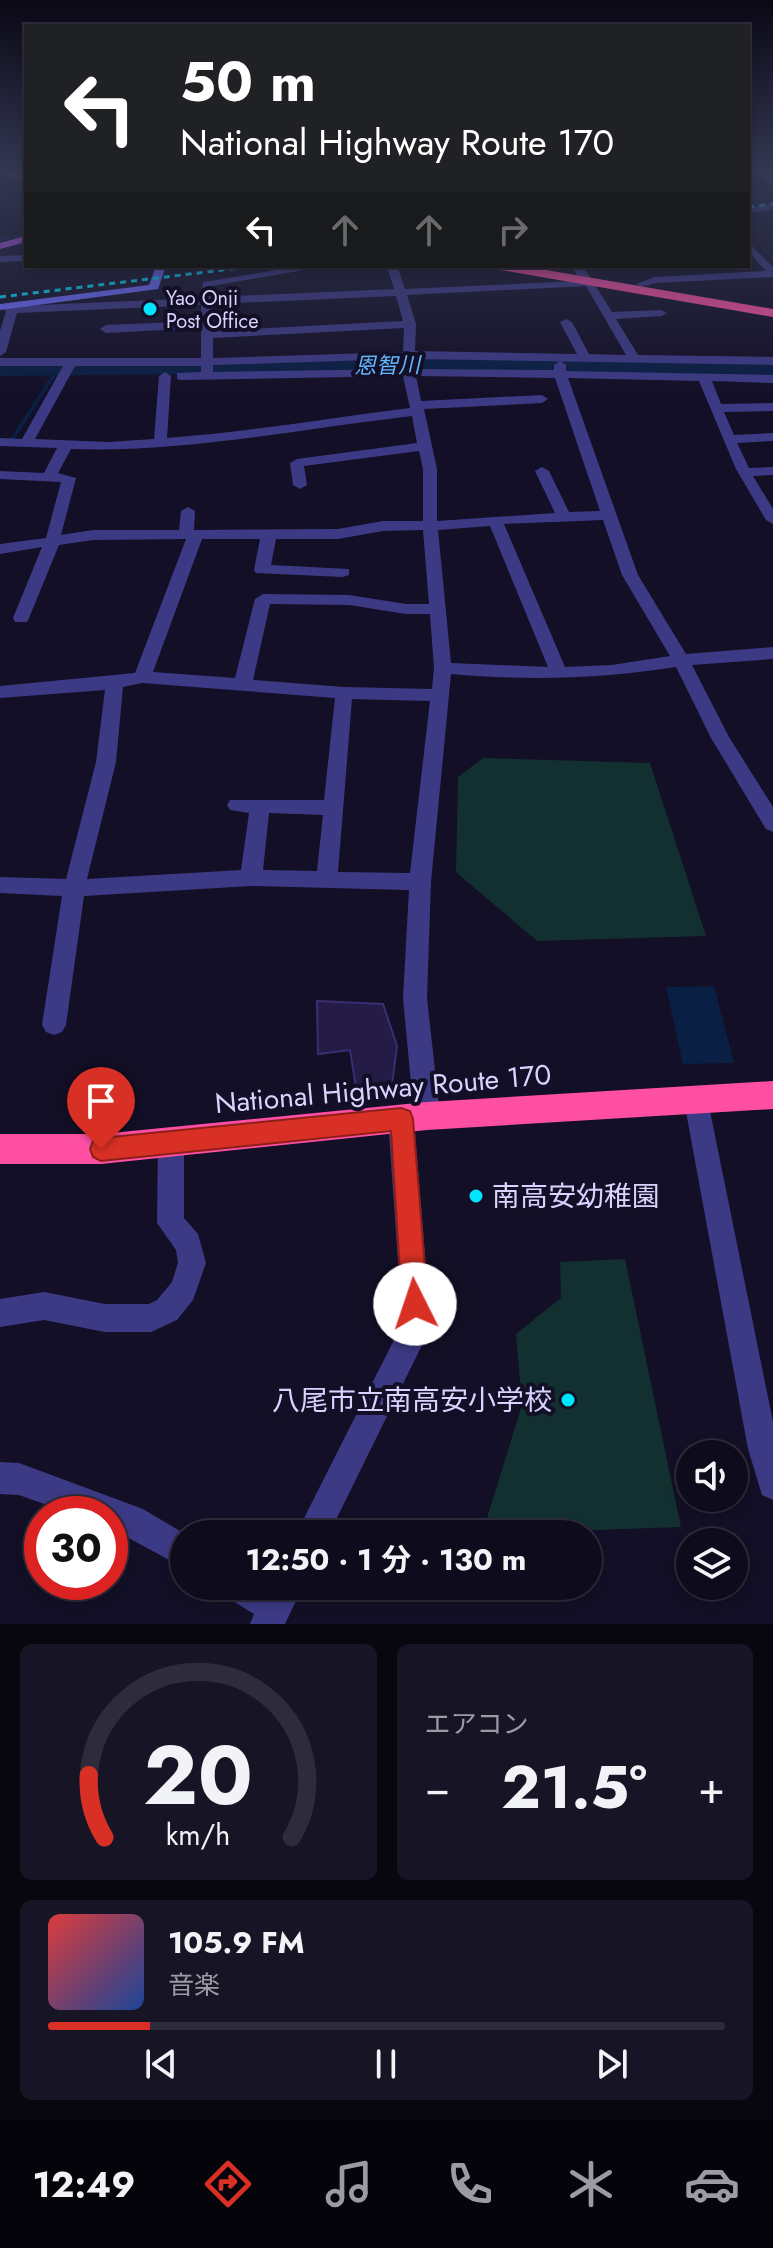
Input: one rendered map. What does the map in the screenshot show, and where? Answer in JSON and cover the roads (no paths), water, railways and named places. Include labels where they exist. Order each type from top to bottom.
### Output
[{"type":"highway","points":[[519,268],[583,275],[773,306]]},
{"type":"highway","points":[[550,268],[773,313]]},
{"type":"highway","name":"National Highway Route 170","points":[[0,1149],[101,1149],[414,1118],[773,1095]]},
{"type":"street","points":[[750,247],[773,274]]},
{"type":"street","points":[[0,259],[24,258]]},
{"type":"street","points":[[6,308],[154,287],[160,268]]},
{"type":"street","points":[[207,367],[207,284],[309,268]]},
{"type":"street","points":[[319,1520],[409,1341],[415,1304],[415,998],[420,882],[443,668],[430,526],[430,469],[410,373],[410,324],[393,268]]},
{"type":"street","points":[[641,284],[655,280],[773,274]]},
{"type":"street","points":[[6,308],[207,302],[271,315],[343,311],[401,292],[582,284],[583,275]]},
{"type":"street","points":[[583,275],[634,359]]},
{"type":"street","points":[[104,346],[109,306]]},
{"type":"street","points":[[0,352],[6,308]]},
{"type":"street","points":[[0,375],[69,368],[104,346],[271,315],[343,311],[410,324]]},
{"type":"street","points":[[609,316],[661,313]]},
{"type":"street","points":[[566,322],[585,358]]},
{"type":"street","points":[[104,346],[207,367],[410,373],[560,366],[585,358],[773,361]]},
{"type":"street","points":[[0,362],[165,376],[207,367],[409,356],[773,379]]},
{"type":"street","points":[[560,366],[630,575],[681,660],[720,738],[773,824]]},
{"type":"street","points":[[28,440],[69,368]]},
{"type":"street","points":[[160,443],[165,376]]},
{"type":"street","points":[[704,377],[729,439],[745,472],[767,503],[773,520]]},
{"type":"street","points":[[0,442],[28,440],[66,445],[160,443],[249,436],[418,408],[542,399]]},
{"type":"street","points":[[716,408],[773,407]]},
{"type":"street","points":[[729,439],[773,437]]},
{"type":"street","points":[[49,477],[66,445]]},
{"type":"street","points":[[300,485],[297,463],[426,446]]},
{"type":"street","points":[[542,471],[565,519]]},
{"type":"street","points":[[745,472],[773,471]]},
{"type":"street","points":[[0,475],[69,478],[52,542],[21,618]]},
{"type":"street","points":[[142,677],[191,534],[188,511]]},
{"type":"street","points":[[0,549],[93,535],[338,534],[383,526],[479,525],[495,520],[610,515]]},
{"type":"street","points":[[495,520],[558,671]]},
{"type":"street","points":[[269,534],[262,570],[343,572]]},
{"type":"street","points":[[243,683],[263,599],[349,600],[406,609],[440,609]]},
{"type":"street","points":[[443,668],[518,674],[612,671],[681,660],[773,653]]},
{"type":"street","points":[[0,692],[115,683],[142,677],[344,693],[442,695]]},
{"type":"street","points":[[54,1025],[74,888],[106,762],[115,683]]},
{"type":"street","points":[[327,880],[344,693]]},
{"type":"street","points":[[237,805],[333,808]]},
{"type":"street","points":[[251,878],[260,806]]},
{"type":"street","points":[[0,885],[74,888],[251,878],[420,882]]},
{"type":"street","points":[[696,1101],[763,1449],[773,1484]]},
{"type":"street","points":[[0,1313],[44,1306],[105,1318],[151,1318],[167,1310],[183,1290],[192,1263],[188,1244],[171,1223],[171,1142]]},
{"type":"street","points":[[0,1478],[19,1479],[132,1520],[170,1543]]},
{"type":"water","points":[[714,986],[734,1063],[683,1064],[666,987]]},
{"type":"waterway","name":"恩智川","points":[[0,369],[464,364],[773,372]]},
{"type":"waterway","points":[[0,445],[13,438],[57,370]]},
{"type":"railway","points":[[0,297],[239,268]]},
{"type":"place","name":"Yao Onji Post Office","points":[[150,309]]},
{"type":"place","name":"南高安幼稚園","points":[[476,1196]]},
{"type":"place","name":"八尾市立南高安小学校","points":[[568,1400]]}]
